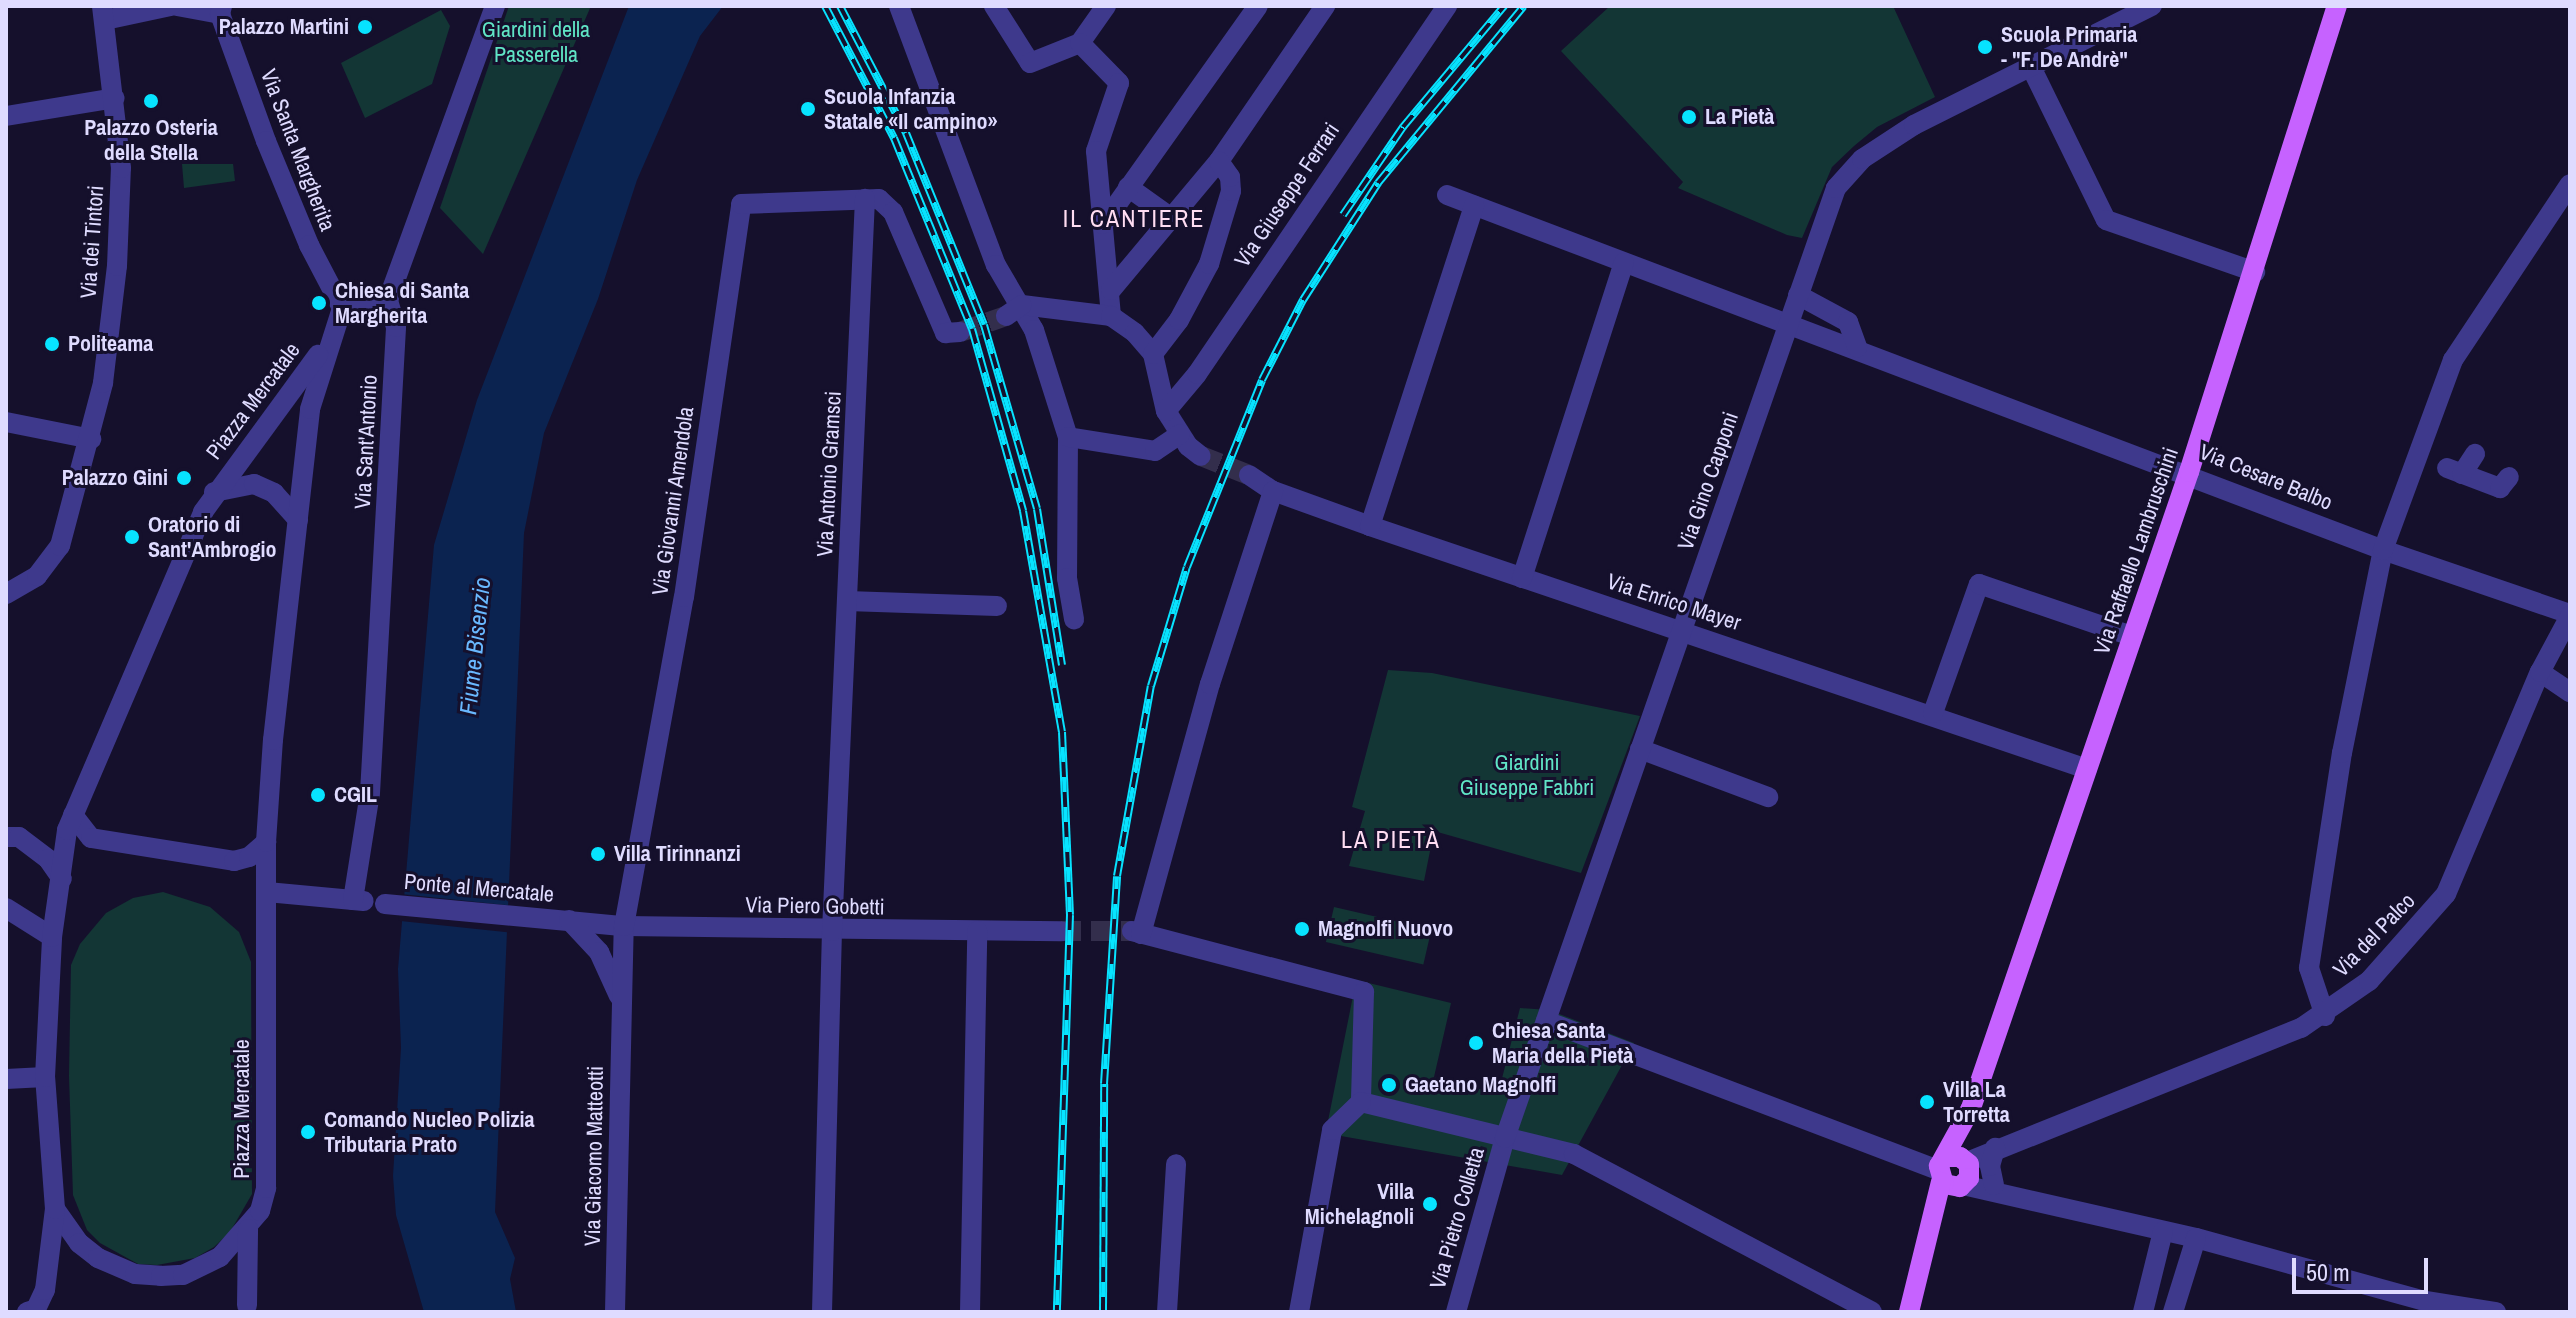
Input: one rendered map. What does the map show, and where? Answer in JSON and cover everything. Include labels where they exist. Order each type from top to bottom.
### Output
[{"type":"main road","name":"Via Raffaello Lambruschini","points":[[1909,1312],[1929,1233],[1956,1172],[1971,1108],[2189,472],[2337,6]]},
{"type":"street","points":[[104,13],[174,6],[221,10]]},
{"type":"street","points":[[342,308],[388,300],[495,6]]},
{"type":"street","points":[[899,6],[996,265],[1068,437],[1067,578],[1074,619]]},
{"type":"street","points":[[994,6],[1030,63],[1080,43],[1106,6]]},
{"type":"street","points":[[1103,224],[1258,6]]},
{"type":"street","points":[[1111,290],[1219,161],[1325,6]]},
{"type":"street","name":"Via Giuseppe Ferrari","points":[[1166,411],[1197,374],[1447,6]]},
{"type":"street","name":"Via Gino Capponi","points":[[1505,1138],[1836,188],[1862,159],[1914,125],[2152,6]]},
{"type":"street","name":"Via Santa Margherita","points":[[221,10],[309,245],[342,308]]},
{"type":"street","name":"Via dei Tintori","points":[[6,594],[52,561],[91,439],[117,266],[121,168],[104,13]]},
{"type":"street","points":[[1080,43],[1119,83],[1096,151],[1111,316]]},
{"type":"street","points":[[2031,67],[2106,220],[2255,272]]},
{"type":"street","points":[[6,116],[115,98]]},
{"type":"street","points":[[1153,354],[1179,320],[1209,264],[1231,191],[1230,177],[1219,161]]},
{"type":"street","points":[[2325,1016],[2309,968],[2342,753],[2383,550],[2453,360],[2562,214],[2570,184]]},
{"type":"street","points":[[1128,187],[1173,219]]},
{"type":"street","name":"Via Cesare Balbo","points":[[1447,195],[1787,327],[1857,347],[2189,472],[2383,550],[2570,615]]},
{"type":"street","points":[[865,199],[879,199],[893,212],[945,333],[960,332]]},
{"type":"street","name":"Via Antonio Gramsci","points":[[822,1312],[832,931],[865,199]]},
{"type":"street","name":"Via Giovanni Amendola","points":[[624,926],[684,597],[741,204],[865,199]]},
{"type":"street","points":[[1370,526],[1474,205]]},
{"type":"street","points":[[1522,578],[1624,263]]},
{"type":"street","points":[[1798,295],[1848,322],[1857,347]]},
{"type":"street","name":"Via Sant'Antonio","points":[[267,892],[358,901],[371,777],[396,327],[388,300]]},
{"type":"street","name":"Piazza Mercatale","points":[[55,1209],[79,1243],[98,1258],[135,1274],[183,1275],[199,1269],[248,1229],[266,1188],[266,842],[310,409],[342,308]]},
{"type":"street","points":[[1014,310],[1111,316],[1153,354],[1166,411],[1180,434],[1201,456]]},
{"type":"street","name":"Piazza Mercatale","points":[[32,1310],[45,1290],[55,1209],[39,1078],[52,937],[73,815],[214,492],[330,339]]},
{"type":"street","points":[[6,422],[91,439]]},
{"type":"street","points":[[1068,437],[1155,451],[1180,434]]},
{"type":"street","points":[[2475,454],[2454,471],[2500,488],[2509,477]]},
{"type":"street","name":"Via Enrico Mayer","points":[[1249,475],[1273,491],[1370,526],[1933,713],[2087,769]]},
{"type":"street","name":"Piazza Mercatale","points":[[214,492],[254,484],[274,493],[298,520]]},
{"type":"street","points":[[1273,491],[1136,932],[1364,992],[1361,1102],[1332,1130],[1299,1312]]},
{"type":"street","points":[[1933,713],[1979,584],[2132,636]]},
{"type":"street","points":[[847,601],[997,606]]},
{"type":"street","name":"Via del Palco","points":[[1956,1172],[1995,1148],[2325,1016],[2369,981],[2446,894],[2540,672],[2570,615]]},
{"type":"street","points":[[2540,672],[2570,692]]},
{"type":"street","points":[[1640,749],[1768,797]]},
{"type":"street","points":[[73,815],[91,838],[234,861],[249,857],[266,842]]},
{"type":"street","points":[[6,837],[19,837],[48,859],[62,879]]},
{"type":"street","name":"Ponte al Mercatale","points":[[385,904],[569,920]]},
{"type":"street","points":[[6,908],[52,937]]},
{"type":"street","name":"Via Piero Gobetti","points":[[569,920],[624,926],[832,931],[1061,931]]},
{"type":"street","name":"Via Giacomo Matteotti","points":[[569,920],[599,952],[621,1002]]},
{"type":"street","name":"Via Giacomo Matteotti","points":[[615,1312],[624,926]]},
{"type":"street","points":[[970,1312],[977,931]]},
{"type":"street","points":[[1546,1021],[1629,1049],[1996,1189],[2196,1238],[2421,1306],[2496,1312]]},
{"type":"street","points":[[6,1079],[39,1078]]},
{"type":"street","points":[[1361,1102],[1574,1154],[1872,1312]]},
{"type":"street","name":"Via Pietro Colletta","points":[[1456,1312],[1505,1138]]},
{"type":"street","points":[[1995,1148],[1990,1166],[1996,1189]]},
{"type":"street","points":[[1167,1312],[1176,1164]]},
{"type":"street","points":[[247,1305],[248,1229]]},
{"type":"street","points":[[2143,1312],[2163,1231]]},
{"type":"street","points":[[2173,1312],[2196,1238]]},
{"type":"green space","name":"Giardini della Passerella","points":[[509,6],[591,6],[483,254],[440,208]]},
{"type":"green space","points":[[1610,6],[1893,6],[1935,97],[1877,127],[1854,146],[1832,167],[1802,238],[1787,235],[1678,188],[1683,182],[1561,51]]},
{"type":"green space","points":[[441,10],[450,26],[432,84],[365,118],[341,63]]},
{"type":"green space","points":[[182,164],[233,164],[235,181],[184,188]]},
{"type":"green space","name":"Giardini Giuseppe Fabbri","points":[[1388,670],[1432,673],[1640,716],[1581,873],[1434,831],[1424,881],[1349,866],[1365,811],[1352,807]]},
{"type":"green space","points":[[163,892],[210,907],[239,932],[251,962],[252,1194],[230,1232],[214,1247],[195,1258],[157,1265],[138,1264],[100,1243],[87,1230],[73,1195],[69,1076],[71,965],[80,944],[106,913],[133,898]]},
{"type":"green space","points":[[1334,907],[1431,929],[1423,965],[1326,942]]},
{"type":"green space","points":[[1344,977],[1451,1003],[1434,1077],[1498,1094],[1520,1008],[1549,1010],[1634,1043],[1562,1175],[1341,1136],[1328,1121],[1353,996]]},
{"type":"water","name":"Fiume Bisenzio","points":[[629,6],[723,6],[700,36],[637,180],[598,299],[544,433],[524,533],[495,1212],[515,1258],[510,1279],[516,1312],[424,1312],[396,1215],[393,1176],[401,1048],[398,969],[434,545],[477,400]]},
{"type":"pier","points":[[401,894],[512,906],[510,933],[398,921]]},
{"type":"tunnel","points":[[960,332],[1006,316]]},
{"type":"tunnel","points":[[1201,456],[1249,475]]},
{"type":"tunnel","points":[[1061,931],[1132,931]]},
{"type":"railway","points":[[825,6],[894,138],[972,329],[1023,511],[1062,732],[1070,915],[1057,1312]]},
{"type":"railway","points":[[840,6],[906,133],[984,325],[1037,509],[1062,665]]},
{"type":"railway","points":[[1343,215],[1403,127],[1504,6]]},
{"type":"railway","points":[[1103,1312],[1104,1084],[1117,876],[1151,686],[1187,567],[1262,380],[1303,300],[1378,183],[1524,6]]},
{"type":"place","name":"Palazzo Martini","points":[[365,27]]},
{"type":"place","name":"Scuola Primaria - \"F. De Andrè\"","points":[[1985,47]]},
{"type":"place","name":"Palazzo Osteria della Stella","points":[[151,101]]},
{"type":"place","name":"Scuola Infanzia Statale «Il campino»","points":[[808,109]]},
{"type":"place","name":"La Pietà","points":[[1689,117]]},
{"type":"place","name":"Chiesa di Santa Margherita","points":[[319,303]]},
{"type":"place","name":"Politeama","points":[[52,344]]},
{"type":"place","name":"Palazzo Gini","points":[[184,478]]},
{"type":"place","name":"Oratorio di Sant'Ambrogio","points":[[132,537]]},
{"type":"place","name":"CGIL","points":[[318,795]]},
{"type":"place","name":"Villa Tirinnanzi","points":[[598,854]]},
{"type":"place","name":"Magnolfi Nuovo","points":[[1302,929]]},
{"type":"place","name":"Chiesa Santa Maria della Pietà","points":[[1476,1043]]},
{"type":"place","name":"Gaetano Magnolfi","points":[[1389,1085]]},
{"type":"place","name":"Villa La Torretta","points":[[1927,1102]]},
{"type":"place","name":"Comando Nucleo Polizia Tributaria Prato","points":[[308,1132]]},
{"type":"place","name":"Villa Michelagnoli","points":[[1430,1204]]},
{"type":"district","name":"IL CANTIERE","points":[[1134,219]]},
{"type":"district","name":"LA PIETÀ","points":[[1391,840]]}]
